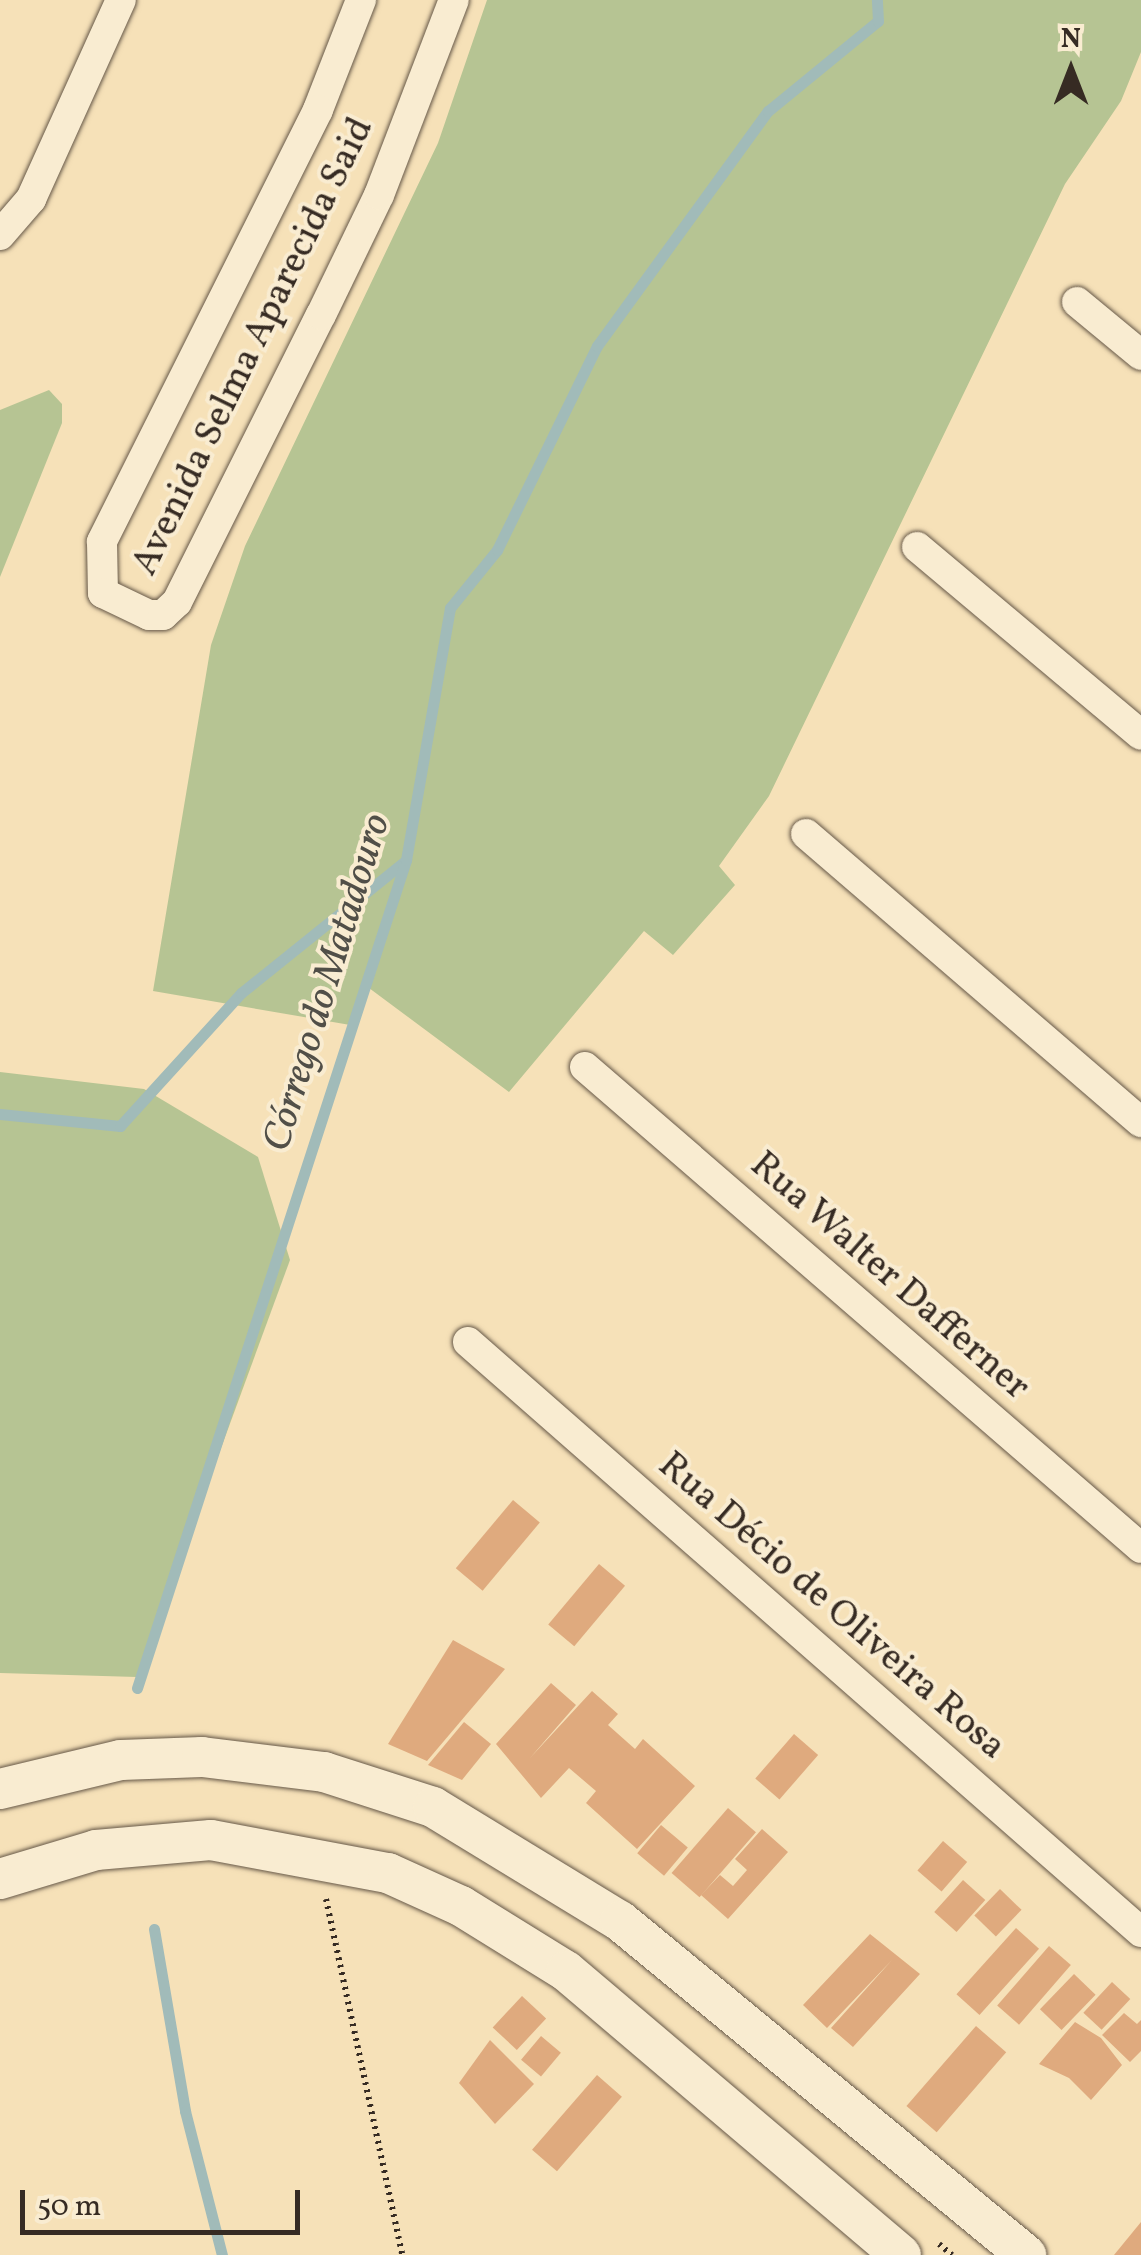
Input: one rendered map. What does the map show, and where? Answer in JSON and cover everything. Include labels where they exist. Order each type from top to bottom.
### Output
[{"type":"main road","points":[[0,1789],[121,1760],[202,1757],[368,1784],[486,1834],[620,1921],[1026,2255]]},
{"type":"main road","points":[[0,1879],[96,1850],[211,1840],[317,1857],[388,1874],[460,1906],[566,1971],[901,2255]]},
{"type":"street","points":[[8,229],[70,122],[121,0]]},
{"type":"street","name":"Avenida Selma Aparecida Said","points":[[361,0],[318,110],[102,542],[103,593],[126,606],[162,615],[178,602],[379,195],[454,0]]},
{"type":"street","points":[[1077,302],[1141,355]]},
{"type":"street","points":[[917,547],[1141,735]]},
{"type":"street","points":[[806,834],[1141,1122]]},
{"type":"street","name":"Rua Walter Dafferner","points":[[585,1067],[1141,1548]]},
{"type":"street","name":"Rua Décio de Oliveira Rosa","points":[[468,1342],[1141,1932]]},
{"type":"path","points":[[317,1857],[402,2255]]},
{"type":"green space","points":[[487,0],[1141,0],[1141,52],[1121,101],[1065,184],[769,796],[719,866],[735,885],[673,955],[644,931],[509,1092],[369,988],[356,1026],[153,991],[211,645],[245,546],[438,143]]},
{"type":"green space","points":[[49,390],[62,404],[62,423],[0,577],[0,410]]},
{"type":"green space","points":[[0,1072],[144,1089],[258,1157],[290,1260],[137,1677],[0,1673]]},
{"type":"building","points":[[513,1500],[540,1522],[483,1591],[456,1568]]},
{"type":"building","points":[[599,1564],[625,1586],[574,1646],[548,1625]]},
{"type":"building","points":[[453,1640],[505,1669],[427,1761],[388,1744]]},
{"type":"building","points":[[551,1683],[576,1705],[530,1758],[592,1691],[618,1714],[608,1725],[635,1749],[643,1739],[695,1786],[637,1849],[586,1803],[596,1791],[569,1768],[541,1798],[496,1744]]},
{"type":"building","points":[[464,1722],[491,1744],[462,1780],[428,1765]]},
{"type":"building","points":[[794,1734],[818,1755],[779,1800],[755,1779]]},
{"type":"building","points":[[728,1808],[756,1832],[700,1897],[672,1873]]},
{"type":"building","points":[[661,1825],[688,1847],[664,1876],[637,1853]]},
{"type":"building","points":[[762,1829],[788,1852],[728,1919],[701,1895],[720,1875],[733,1886],[747,1870],[735,1859]]},
{"type":"building","points":[[943,1841],[967,1862],[942,1891],[917,1870]]},
{"type":"building","points":[[963,1880],[985,1900],[957,1932],[934,1912]]},
{"type":"building","points":[[1000,1889],[1022,1910],[996,1936],[974,1916]]},
{"type":"building","points":[[1016,1928],[1039,1949],[979,2015],[956,1994]]},
{"type":"building","points":[[870,1934],[920,1974],[853,2047],[831,2028],[892,1960],[827,2028],[803,2005]]},
{"type":"building","points":[[1049,1946],[1071,1965],[1019,2025],[997,2006]]},
{"type":"building","points":[[1074,1974],[1096,1995],[1062,2030],[1040,2009]]},
{"type":"building","points":[[1112,1982],[1130,1999],[1102,2030],[1083,2013]]},
{"type":"building","points":[[522,1996],[546,2019],[517,2050],[493,2027]]},
{"type":"building","points":[[1124,2013],[1137,2024],[1141,2020],[1141,2051],[1130,2062],[1102,2035]]},
{"type":"building","points":[[1075,2022],[1101,2038],[1122,2065],[1091,2100],[1069,2078],[1039,2064]]},
{"type":"building","points":[[976,2026],[1006,2052],[937,2132],[906,2106]]},
{"type":"building","points":[[541,2036],[561,2053],[541,2076],[521,2060]]},
{"type":"building","points":[[490,2040],[534,2084],[495,2124],[459,2083]]},
{"type":"building","points":[[597,2075],[622,2097],[557,2171],[532,2150]]},
{"type":"building","points":[[1141,2222],[1141,2255],[1114,2255]]},
{"type":"waterway","name":"Córrego do Matadouro","points":[[137,1688],[406,860],[450,608],[497,550],[597,346],[768,111],[878,21],[877,0]]},
{"type":"waterway","points":[[0,1114],[120,1126],[241,993],[405,861]]},
{"type":"waterway","name":"Córrego do Matadouro","points":[[154,1929],[185,2111],[222,2255]]}]
